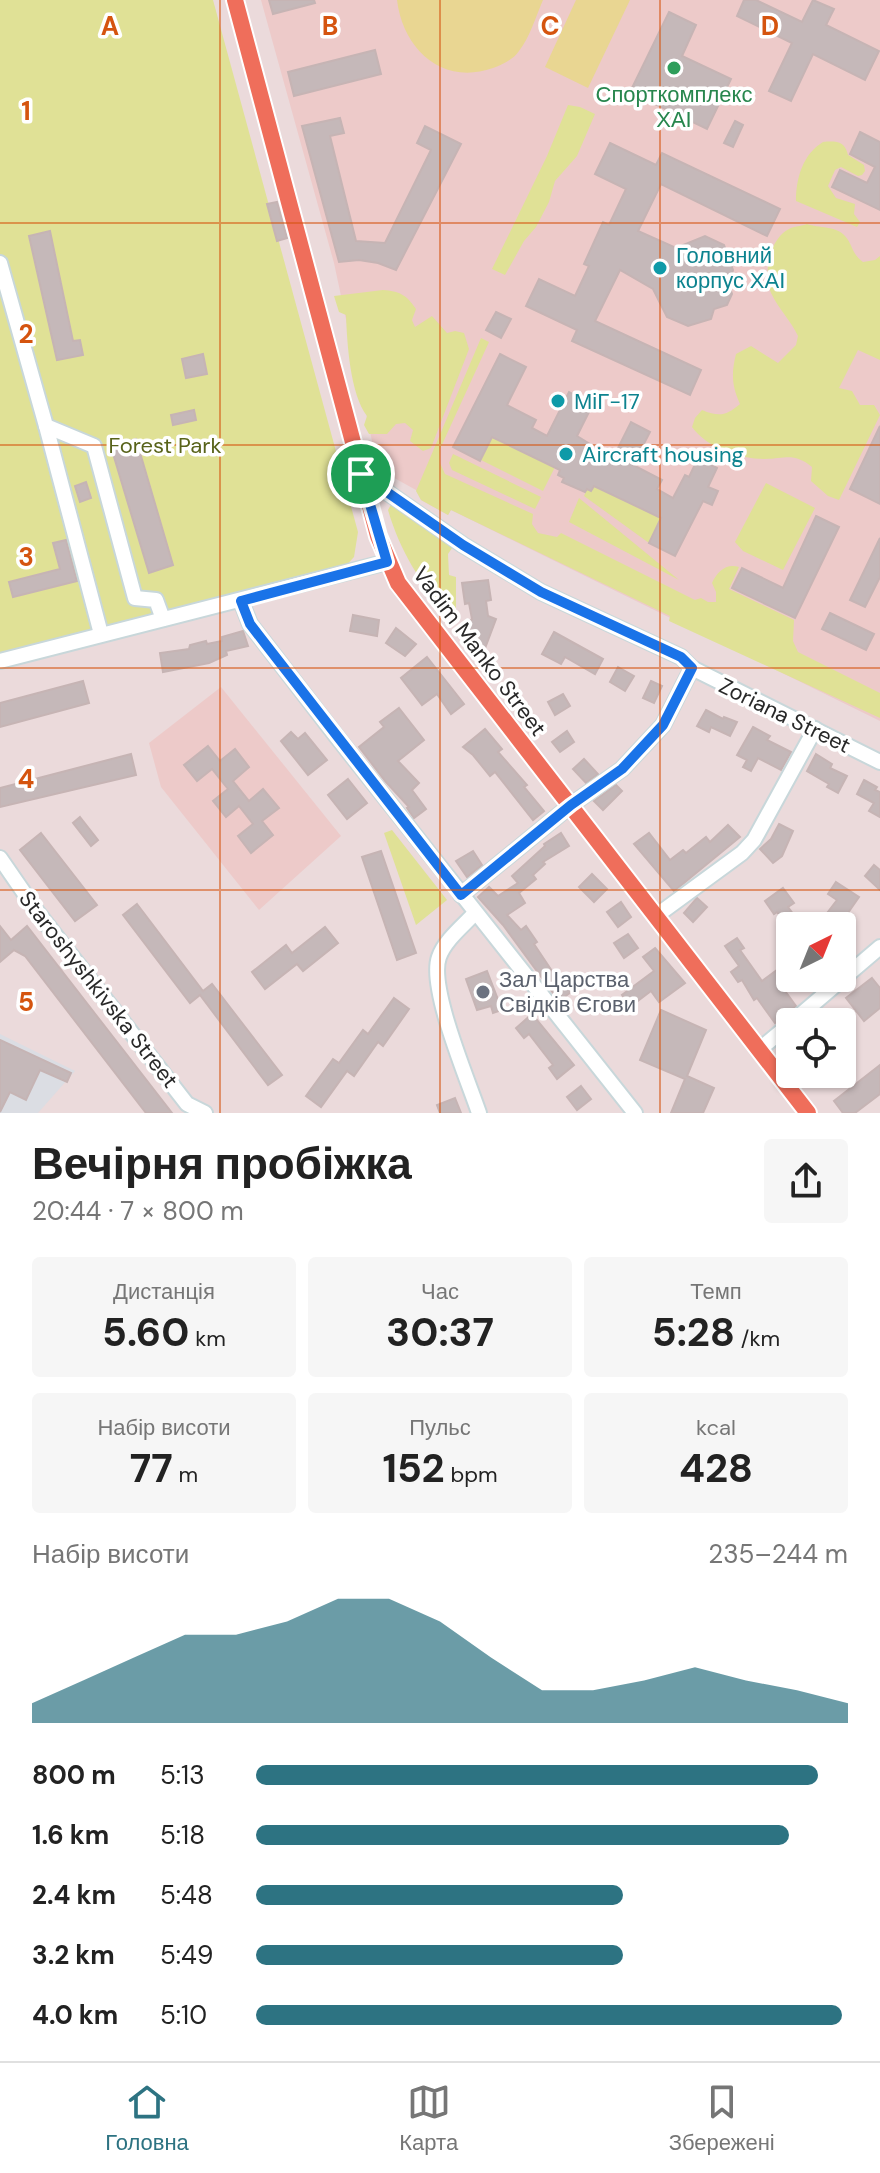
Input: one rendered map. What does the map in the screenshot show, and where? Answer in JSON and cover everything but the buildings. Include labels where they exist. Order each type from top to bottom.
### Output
[{"type":"main road","name":"Vadim Manko Street","points":[[235,0],[387,562],[407,595],[759,1050],[801,1111]]},
{"type":"street","points":[[0,263],[101,634]]},
{"type":"street","points":[[46,426],[94,446],[135,598],[156,600],[163,619]]},
{"type":"street","name":"Zoriana Street","points":[[361,474],[463,545],[541,592],[681,657],[692,668],[880,762]]},
{"type":"street","points":[[0,661],[387,562]]},
{"type":"street","points":[[241,601],[250,624],[635,1113]]},
{"type":"street","points":[[461,895],[571,805],[622,769],[663,725],[692,668]]},
{"type":"street","points":[[656,916],[742,853],[754,840],[815,729]]},
{"type":"street","name":"Staroshyshkivska Street","points":[[0,858],[38,913],[187,1104],[205,1113]]},
{"type":"street","points":[[475,913],[448,941],[439,958],[438,987],[479,1113]]},
{"type":"street","points":[[809,1008],[880,947]]},
{"type":"street","points":[[759,1050],[776,1036]]},
{"type":"shaded area","points":[[261,0],[880,0],[880,721],[451,510],[448,515],[421,500],[416,490],[378,469],[334,263]]},
{"type":"shaded area","points":[[397,0],[543,0],[530,33],[517,54],[493,68],[457,72],[428,59],[417,48],[407,34]]},
{"type":"shaded area","points":[[576,0],[630,0],[588,88],[545,67]]},
{"type":"shaded area","points":[[221,687],[341,836],[259,910],[161,787],[149,743]]},
{"type":"shaded area","points":[[0,1034],[75,1071],[38,1113],[0,1113]]},
{"type":"green space","name":"Forest Park","points":[[0,0],[213,0],[358,532],[354,557],[344,568],[0,657]]},
{"type":"green space","points":[[568,105],[595,114],[577,156],[555,181],[549,202],[536,227],[524,241],[505,275],[492,269]]},
{"type":"green space","points":[[823,142],[842,144],[848,155],[864,165],[865,171],[858,176],[841,167],[835,170],[828,186],[836,198],[855,204],[854,214],[860,222],[857,227],[796,201],[802,167],[810,153]]},
{"type":"green space","points":[[807,224],[842,233],[863,262],[880,256],[880,360],[858,350],[839,388],[852,391],[860,405],[874,405],[880,415],[839,500],[828,496],[811,481],[812,467],[800,459],[765,459],[735,454],[706,441],[692,427],[702,410],[722,414],[740,404],[733,380],[736,354],[751,346],[778,363],[796,345],[798,336],[771,293],[768,267],[772,249],[782,234]]},
{"type":"green space","points":[[383,290],[398,293],[409,300],[416,309],[412,320],[415,327],[432,316],[447,333],[464,333],[469,349],[431,448],[423,451],[410,441],[413,430],[405,423],[396,424],[387,434],[369,434],[364,425],[367,416],[353,381],[346,315],[339,312],[334,296]]},
{"type":"green space","points":[[481,338],[489,342],[440,449],[440,463],[445,474],[533,514],[532,524],[538,533],[557,537],[561,533],[695,600],[701,598],[716,602],[714,579],[726,567],[739,567],[729,589],[794,620],[793,641],[798,652],[880,693],[880,718],[669,621],[670,616],[451,510],[448,515],[421,500],[416,491]]},
{"type":"green space","points":[[492,437],[555,467],[543,491],[481,460]]},
{"type":"green space","points":[[453,454],[541,497],[535,509],[452,470],[449,463]]},
{"type":"green space","points":[[766,483],[815,508],[783,570],[743,551],[735,542]]},
{"type":"green space","points":[[594,486],[661,518],[649,543],[584,496],[587,489],[591,491]]},
{"type":"green space","points":[[579,498],[679,580],[569,522]]},
{"type":"green space","points":[[393,501],[452,548],[448,554],[449,575],[456,577],[456,612],[452,615],[430,593],[405,553],[388,510]]},
{"type":"green space","points":[[392,830],[447,900],[416,925],[384,833]]},
{"type":"place","name":"Спорткомплекс ХАІ","points":[[674,68]]},
{"type":"place","name":"Головний корпус ХАІ","points":[[660,268]]},
{"type":"place","name":"МіГ-17","points":[[558,401]]},
{"type":"place","name":"Aircraft housing","points":[[566,454]]},
{"type":"place","name":"Зал Царства Свідків Єгови","points":[[483,992]]},
{"type":"route","points":[[361,474],[463,545],[541,592],[681,657],[692,668],[663,725],[622,769],[571,805],[461,895],[250,624],[241,601],[387,562],[361,474]]}]
